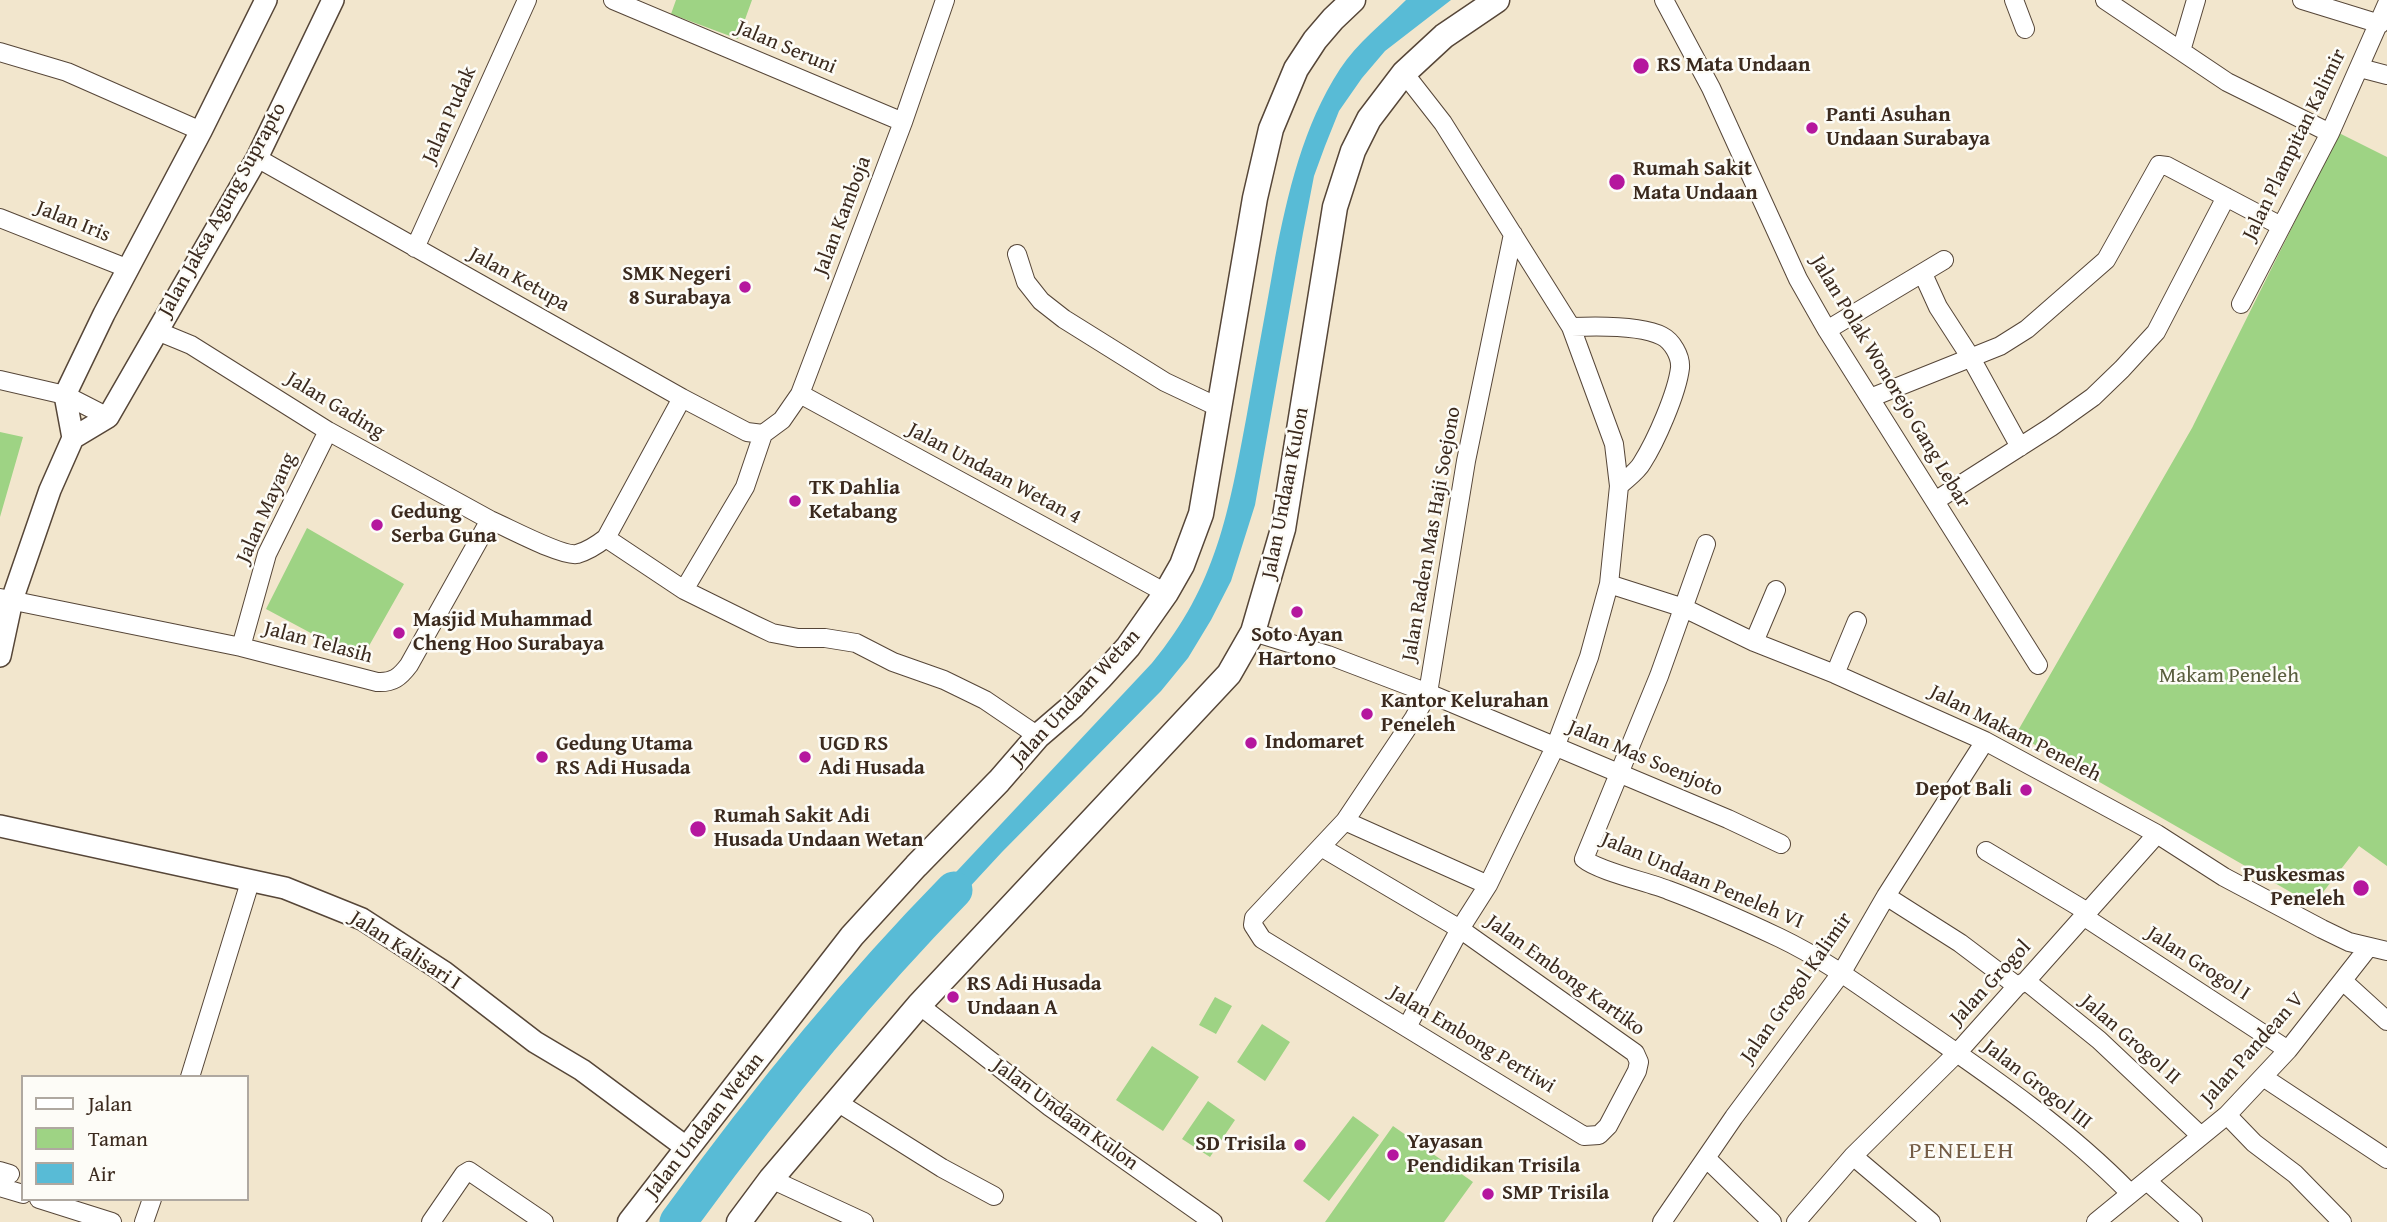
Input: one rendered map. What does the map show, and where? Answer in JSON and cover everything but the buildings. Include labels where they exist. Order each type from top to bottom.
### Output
[{"type":"main road","name":"Jalan Undaan Wetan","points":[[630,1222],[852,936],[1038,736],[1073,706],[1129,647],[1166,593],[1182,565],[1201,514],[1255,198],[1271,129],[1286,90],[1303,59],[1333,19],[1353,0]]},
{"type":"main road","name":"Jalan Undaan Kulon","points":[[738,1222],[919,1004],[1229,674],[1253,632],[1283,528],[1335,207],[1353,151],[1369,119],[1404,73],[1444,36],[1497,0]]},
{"type":"street","points":[[0,656],[6,599],[73,438],[65,395],[266,0]]},
{"type":"street","name":"Jalan Jaksa Agung Suprapto","points":[[108,417],[257,158],[332,0]]},
{"type":"street","name":"Jalan Pudak","points":[[415,248],[527,0]]},
{"type":"street","name":"Jalan Seruni","points":[[613,0],[903,122]]},
{"type":"street","name":"Jalan Kamboja","points":[[763,434],[782,420],[800,394],[903,122],[945,0]]},
{"type":"street","name":"Jalan Polak Wonorejo Gang Lebar","points":[[1664,0],[1711,88],[1798,279],[1827,330],[2038,664]]},
{"type":"street","points":[[2014,0],[2025,29]]},
{"type":"street","points":[[2105,0],[2227,82],[2330,133]]},
{"type":"street","points":[[2181,51],[2196,0]]},
{"type":"street","points":[[2302,0],[2380,24]]},
{"type":"street","name":"Jalan Plampitan Kalimir","points":[[2241,304],[2330,133],[2387,4]]},
{"type":"street","points":[[0,51],[67,72],[201,131]]},
{"type":"street","points":[[2360,68],[2387,75]]},
{"type":"street","points":[[1404,73],[1443,123],[1571,327],[1614,444],[1619,486],[1609,584],[1589,657],[1556,745],[1488,885],[1407,1027]]},
{"type":"street","name":"Jalan Ketupa","points":[[257,158],[682,398],[747,432],[763,434]]},
{"type":"street","points":[[1870,398],[2000,346],[2020,334],[2106,260],[2159,165],[2167,166],[2281,226]]},
{"type":"street","points":[[1935,501],[2021,447],[2093,397],[2122,369],[2156,332],[2225,197]]},
{"type":"street","name":"Jalan Iris","points":[[0,218],[129,269]]},
{"type":"street","name":"Jalan Raden Mas Haji Soejono","points":[[1254,929],[1255,918],[1345,821],[1428,693],[1466,461],[1513,234]]},
{"type":"street","points":[[1017,254],[1026,282],[1041,301],[1064,319],[1165,382],[1220,408]]},
{"type":"street","points":[[1827,330],[1944,260]]},
{"type":"street","points":[[1923,274],[1938,307],[1971,358],[2021,447]]},
{"type":"street","points":[[1571,327],[1638,330],[1662,336],[1672,343],[1677,355],[1680,366],[1668,411],[1641,465],[1619,486]]},
{"type":"street","name":"Jalan Gading","points":[[157,331],[191,345],[328,431],[490,520]]},
{"type":"street","points":[[0,380],[65,395],[108,417]]},
{"type":"street","name":"Jalan Undaan Wetan 4","points":[[800,394],[1166,593]]},
{"type":"street","points":[[490,520],[574,555],[590,549],[606,538],[682,398]]},
{"type":"street","points":[[73,438],[108,417]]},
{"type":"street","name":"Jalan Mayang","points":[[242,647],[267,554],[328,431]]},
{"type":"street","points":[[684,590],[745,487],[763,434]]},
{"type":"street","name":"Jalan Telasih","points":[[6,599],[242,647],[387,683],[398,678],[409,665],[490,520]]},
{"type":"street","points":[[606,538],[684,590],[772,633],[856,643],[893,662],[944,680],[985,700],[1038,736]]},
{"type":"street","points":[[1620,775],[1706,544]]},
{"type":"street","name":"Jalan Makam Peneleh","points":[[1609,584],[1684,608],[1754,642],[1835,674],[1985,741],[2157,834],[2224,877],[2331,933],[2368,948],[2387,951]]},
{"type":"street","points":[[1754,642],[1776,590]]},
{"type":"street","points":[[1835,674],[1857,621]]},
{"type":"street","name":"Jalan Mas Soenjoto","points":[[1253,632],[1328,655],[1428,693],[1728,818],[1781,844]]},
{"type":"street","name":"Jalan Grogol Kalimir","points":[[1662,1222],[1842,972],[1886,896],[1985,741]]},
{"type":"street","name":"Jalan Undaan Peneleh VI","points":[[1620,775],[1585,854],[1584,859],[1587,862],[1668,890],[1744,921],[1842,972]]},
{"type":"street","points":[[1345,821],[1488,885]]},
{"type":"street","name":"Jalan Kalisari I","points":[[0,826],[285,888],[376,927],[444,972],[535,1042],[593,1077],[687,1148]]},
{"type":"street","name":"Jalan Grogol","points":[[1796,1222],[1853,1156],[1958,1052],[2157,834]]},
{"type":"street","name":"Jalan Embong Kartiko","points":[[1321,847],[1461,929],[1635,1053],[1639,1062]]},
{"type":"street","name":"Jalan Grogol I","points":[[1986,851],[2085,913],[2288,1050]]},
{"type":"street","points":[[191,1075],[250,882]]},
{"type":"street","name":"Jalan Grogol II","points":[[1886,896],[2021,983],[2108,1048],[2201,1136]]},
{"type":"street","name":"Jalan Embong Pertiwi","points":[[1254,929],[1262,939],[1584,1136],[1599,1135],[1608,1126],[1637,1071],[1639,1062]]},
{"type":"street","name":"Jalan Pandean V","points":[[2095,1222],[2227,1115],[2288,1050],[2368,948]]},
{"type":"street","name":"Jalan Grogol III","points":[[1842,972],[1958,1052],[2102,1165],[2130,1194]]},
{"type":"street","points":[[2343,981],[2387,1021]]},
{"type":"street","name":"Jalan Undaan Kulon","points":[[919,1004],[1050,1107],[1213,1222]]},
{"type":"street","points":[[2263,1077],[2387,1159]]},
{"type":"street","points":[[837,1102],[942,1168],[994,1196]]},
{"type":"street","points":[[2227,1115],[2254,1143],[2295,1174],[2342,1222]]},
{"type":"street","points":[[1853,1156],[1931,1222]]},
{"type":"street","points":[[1706,1158],[1772,1222]]},
{"type":"street","points":[[431,1222],[464,1174],[469,1171],[544,1222]]},
{"type":"street","points":[[3,1177],[21,1192]]},
{"type":"street","points":[[771,1179],[864,1222]]},
{"type":"street","points":[[2147,1181],[2193,1222]]},
{"type":"street","points":[[44,1201],[112,1222]]},
{"type":"street","points":[[144,1222],[151,1201]]},
{"type":"green space","points":[[676,0],[752,0],[738,39],[671,14]]},
{"type":"green space","name":"Makam Peneleh","points":[[2339,133],[2387,157],[2387,866],[2359,846],[2313,905],[2016,734],[2192,428]]},
{"type":"green space","points":[[0,432],[23,437],[0,517]]},
{"type":"green space","points":[[307,528],[404,584],[361,660],[266,609]]},
{"type":"green space","points":[[1215,997],[1232,1006],[1216,1034],[1199,1025]]},
{"type":"green space","points":[[1262,1024],[1290,1042],[1265,1081],[1237,1062]]},
{"type":"green space","points":[[1152,1046],[1199,1077],[1163,1131],[1116,1100]]},
{"type":"green space","points":[[1208,1101],[1235,1120],[1210,1157],[1182,1139]]},
{"type":"green space","points":[[1353,1116],[1379,1135],[1329,1201],[1303,1181]]},
{"type":"green space","points":[[1393,1126],[1473,1182],[1444,1222],[1325,1222]]},
{"type":"water","points":[[1406,0],[1451,0],[1385,51],[1339,111],[1325,146],[1314,176],[1255,505],[1231,581],[1211,620],[1188,658],[1161,691],[1002,852],[927,933],[912,919],[1152,663],[1192,605],[1217,545],[1234,482],[1280,233],[1298,160],[1316,113],[1340,69]]},
{"type":"waterway","points":[[678,1222],[742,1136],[844,1010],[954,890]]},
{"type":"place","name":"RS Mata Undaan","points":[[1641,66]]},
{"type":"place","name":"Panti Asuhan Undaan Surabaya","points":[[1812,128]]},
{"type":"place","name":"Rumah Sakit Mata Undaan","points":[[1617,182]]},
{"type":"place","name":"SMK Negeri 8 Surabaya","points":[[745,287]]},
{"type":"place","name":"TK Dahlia Ketabang","points":[[795,501]]},
{"type":"place","name":"Gedung Serba Guna","points":[[377,525]]},
{"type":"place","name":"Soto Ayan Hartono","points":[[1297,612]]},
{"type":"place","name":"Masjid Muhammad Cheng Hoo Surabaya","points":[[399,633]]},
{"type":"place","name":"Kantor Kelurahan Peneleh","points":[[1367,714]]},
{"type":"place","name":"Indomaret","points":[[1251,743]]},
{"type":"place","name":"Gedung Utama RS Adi Husada","points":[[542,757]]},
{"type":"place","name":"UGD RS Adi Husada","points":[[805,757]]},
{"type":"place","name":"Depot Bali","points":[[2026,790]]},
{"type":"place","name":"Rumah Sakit Adi Husada Undaan Wetan","points":[[698,829]]},
{"type":"place","name":"Puskesmas Peneleh","points":[[2361,888]]},
{"type":"place","name":"RS Adi Husada Undaan A","points":[[953,997]]},
{"type":"place","name":"SD Trisila","points":[[1300,1145]]},
{"type":"place","name":"Yayasan Pendidikan Trisila","points":[[1393,1155]]},
{"type":"place","name":"SMP Trisila","points":[[1488,1194]]},
{"type":"district","name":"PENELEH","points":[[1962,1152]]}]
